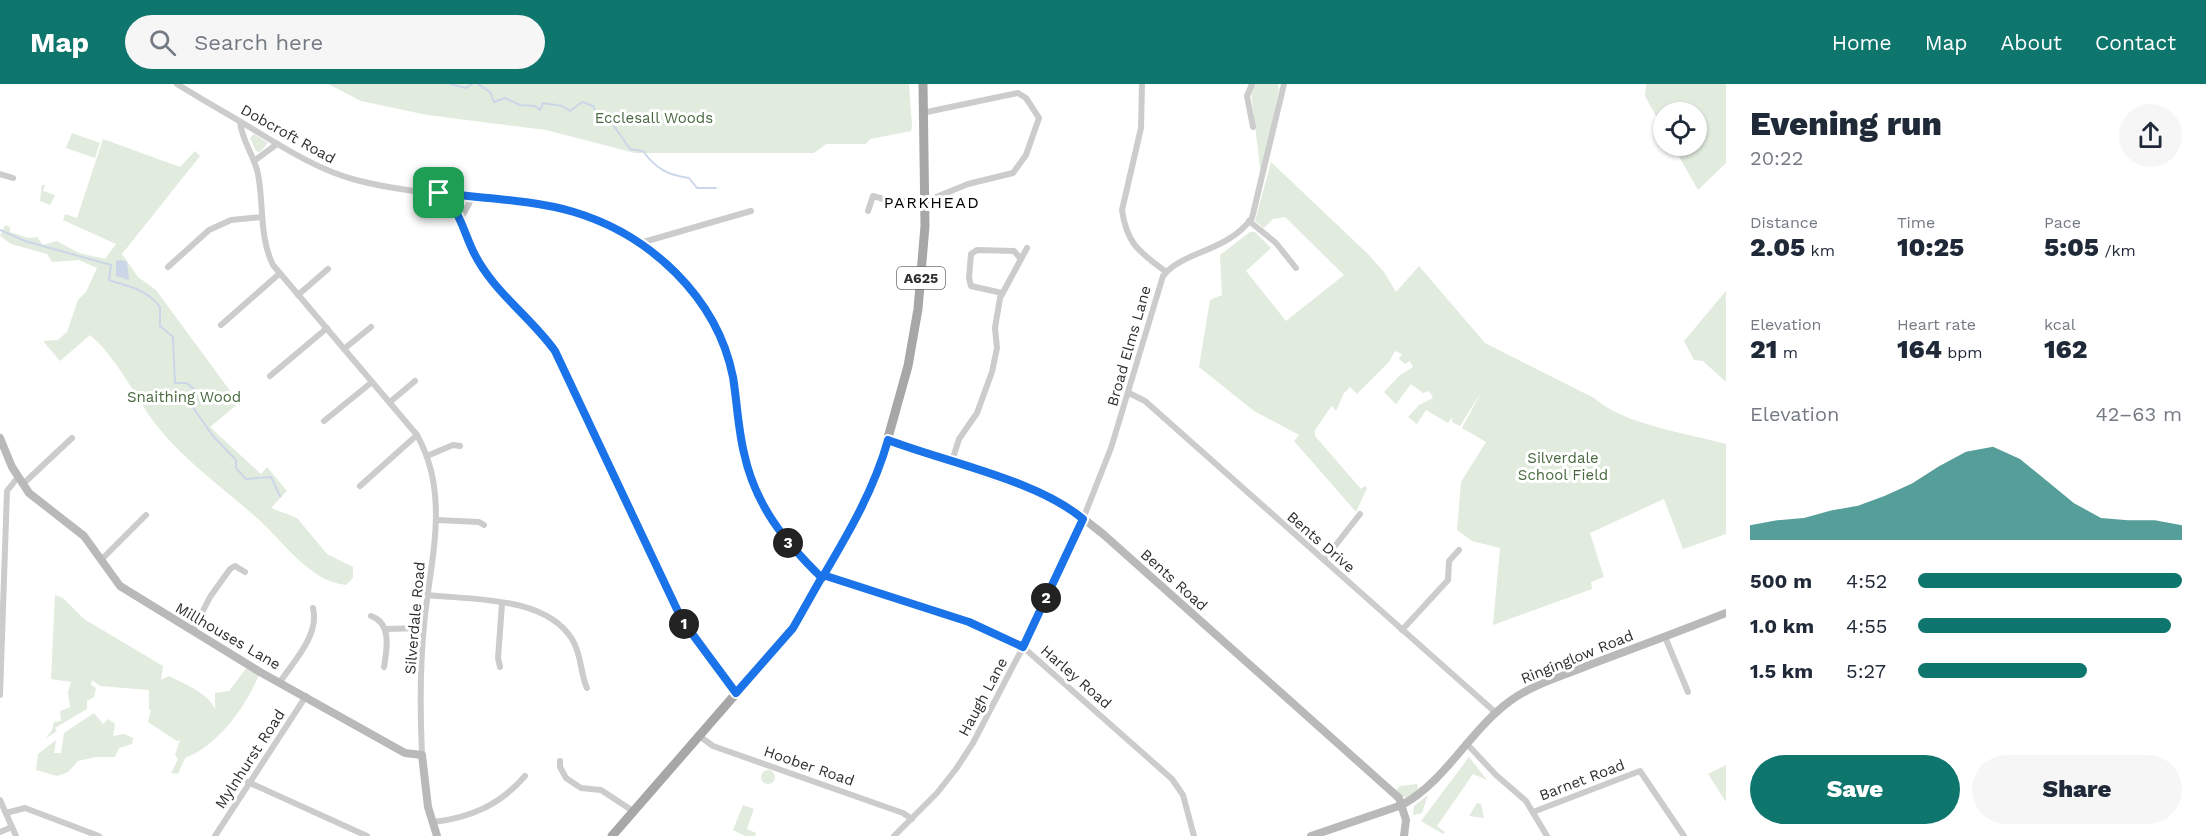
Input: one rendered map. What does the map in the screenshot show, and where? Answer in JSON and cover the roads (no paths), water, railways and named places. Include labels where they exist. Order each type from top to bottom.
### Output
[{"type":"main road","name":"A625","points":[[612,836],[793,628],[868,495],[879,470],[915,334],[925,226],[923,84]]},
{"type":"street","name":"Dobcroft Road","points":[[177,84],[277,144],[342,176],[380,185],[573,211],[640,243],[688,286],[717,329],[732,374],[743,452],[755,490],[773,523],[822,577]]},
{"type":"street","points":[[1142,84],[1141,128],[1122,210],[1124,223],[1134,246],[1166,272]]},
{"type":"street","points":[[1251,84],[1247,96],[1253,128]]},
{"type":"street","points":[[1284,84],[1256,207],[1249,222],[1276,243],[1296,268]]},
{"type":"street","points":[[868,211],[873,196],[890,201],[924,202],[968,184],[1013,173],[1026,156],[1039,118],[1026,98],[1018,93],[922,113]]},
{"type":"street","name":"Silverdale Road","points":[[240,122],[242,134],[254,161],[268,255],[279,274],[417,435],[427,456],[435,484],[437,519],[423,628],[422,754]]},
{"type":"street","points":[[254,161],[277,144]]},
{"type":"street","points":[[0,174],[13,178]]},
{"type":"street","points":[[439,193],[452,203],[461,218],[472,249],[486,274],[537,328],[565,370],[682,620],[736,693]]},
{"type":"street","points":[[461,218],[471,200],[477,197]]},
{"type":"street","points":[[640,243],[751,211]]},
{"type":"street","points":[[168,267],[209,230],[231,220],[262,217]]},
{"type":"street","name":"Broad Elms Lane","points":[[1083,519],[1129,393],[1160,282],[1166,272],[1178,263],[1223,244],[1249,222]]},
{"type":"street","points":[[952,461],[959,439],[977,413],[994,366],[997,348],[995,328],[1002,293],[1027,248]]},
{"type":"street","points":[[1002,293],[971,286],[969,278],[971,254],[977,250],[1014,251],[1020,258]]},
{"type":"street","points":[[298,295],[328,269]]},
{"type":"street","points":[[220,325],[279,274]]},
{"type":"street","points":[[344,349],[371,327]]},
{"type":"street","points":[[270,375],[327,328]]},
{"type":"street","points":[[390,402],[415,381]]},
{"type":"street","points":[[324,421],[372,382]]},
{"type":"street","name":"Bents Drive","points":[[1129,393],[1146,401],[1495,712]]},
{"type":"street","points":[[360,486],[417,435]]},
{"type":"street","name":"Millhouses Lane","points":[[0,438],[20,481],[37,501],[84,536],[120,586],[142,602],[405,753],[422,754]]},
{"type":"street","points":[[0,694],[8,487],[20,481],[72,438]]},
{"type":"street","name":"Bents Road","points":[[888,440],[1050,497],[1083,519],[1392,792],[1402,805]]},
{"type":"street","points":[[427,456],[453,445],[460,446]]},
{"type":"street","points":[[0,503],[6,508]]},
{"type":"street","points":[[101,560],[146,514]]},
{"type":"street","points":[[1324,560],[1360,514]]},
{"type":"street","points":[[437,519],[479,522],[484,525]]},
{"type":"street","name":"Haugh Lane","points":[[894,836],[947,781],[973,743],[1023,647],[1083,519]]},
{"type":"street","points":[[1402,630],[1448,580],[1449,561],[1459,549]]},
{"type":"street","points":[[193,630],[210,597],[230,569],[235,566],[245,572]]},
{"type":"street","name":"Harley Road","points":[[822,577],[969,622],[1023,647],[1172,779],[1183,795],[1194,836]]},
{"type":"street","points":[[427,595],[532,607],[558,622],[577,648],[587,688]]},
{"type":"street","points":[[500,668],[498,658],[502,604]]},
{"type":"street","points":[[280,682],[310,635],[315,614],[313,608]]},
{"type":"street","name":"Ringinglow Road","points":[[1311,836],[1402,805],[1424,792],[1465,742],[1495,712],[1513,699],[1545,682],[1726,613]]},
{"type":"street","points":[[371,616],[383,623],[386,629],[384,667]]},
{"type":"street","points":[[386,629],[423,628]]},
{"type":"street","points":[[1665,637],[1688,692]]},
{"type":"street","name":"Mylnhurst Road","points":[[215,836],[306,696]]},
{"type":"street","name":"Hoober Road","points":[[698,735],[713,746],[881,804],[912,819]]},
{"type":"street","points":[[1465,742],[1496,775],[1516,791],[1533,812],[1547,836]]},
{"type":"street","points":[[422,754],[428,807],[437,836]]},
{"type":"street","points":[[560,761],[560,767],[566,778],[581,788],[602,790],[633,811]]},
{"type":"street","name":"Barnet Road","points":[[1533,812],[1640,771],[1684,836]]},
{"type":"street","points":[[433,822],[460,818],[484,809],[508,794],[525,776]]},
{"type":"street","points":[[248,782],[367,836]]},
{"type":"street","points":[[0,800],[16,836]]},
{"type":"street","points":[[1402,805],[1406,820],[1404,836]]},
{"type":"street","points":[[6,813],[25,808],[99,836]]},
{"type":"street","points":[[0,832],[12,827]]},
{"type":"water","points":[[116,261],[127,262],[129,280],[116,276]]},
{"type":"waterway","points":[[450,84],[466,88],[472,84]]},
{"type":"waterway","points":[[478,84],[490,92],[494,102],[505,98],[520,105],[535,106],[540,110],[543,103],[562,106],[570,111],[582,102],[593,106],[599,118],[607,116],[630,149],[643,151],[658,167],[669,173],[689,178],[697,188],[716,188]]},
{"type":"waterway","points":[[0,230],[25,241],[111,265],[109,280],[137,289],[155,301],[160,307],[160,326],[173,337],[175,383],[187,383],[197,392],[194,409],[213,436],[236,460],[236,468],[246,479],[271,477],[280,496]]},
{"type":"district","name":"PARKHEAD","points":[[932,202]]},
{"type":"park label","name":"Ecclesall Woods","points":[[654,118]]},
{"type":"park label","name":"Snaithing Wood","points":[[184,397]]},
{"type":"park label","name":"Silverdale School Field","points":[[1563,466]]}]
